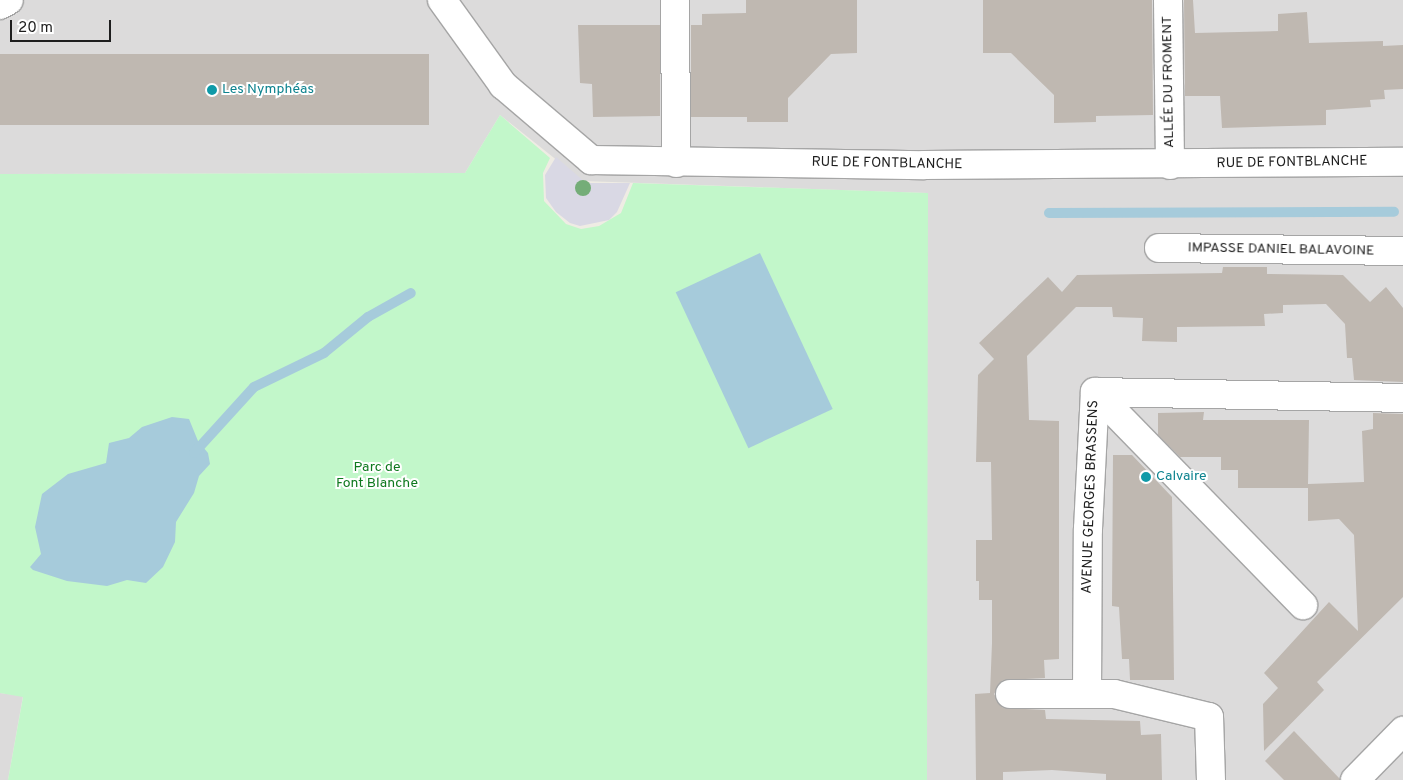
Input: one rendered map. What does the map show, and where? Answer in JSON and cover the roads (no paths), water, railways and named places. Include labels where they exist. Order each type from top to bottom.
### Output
[{"type":"street","points":[[0,5],[9,0]]},
{"type":"street","name":"RUE DE FONTBLANCHE","points":[[442,0],[503,85],[591,160],[676,163],[1170,165],[1403,162]]},
{"type":"street","points":[[675,0],[676,163]]},
{"type":"street","name":"ALLÉE DU FROMENT","points":[[1168,0],[1170,165]]},
{"type":"street","name":"IMPASSE DANIEL BALAVOINE","points":[[1159,248],[1403,252]]},
{"type":"street","points":[[1095,392],[1303,605]]},
{"type":"street","name":"AVENUE GEORGES BRASSENS","points":[[1087,694],[1088,529],[1095,392],[1403,398]]},
{"type":"street","points":[[1010,694],[1114,694],[1208,717],[1211,780]]},
{"type":"street","points":[[1355,780],[1403,731]]},
{"type":"water","points":[[760,253],[833,409],[748,448],[676,292]]},
{"type":"water","points":[[172,417],[189,419],[198,441],[208,453],[210,464],[199,476],[194,493],[176,522],[175,542],[163,567],[146,583],[127,580],[107,586],[67,581],[33,570],[30,567],[41,554],[35,527],[42,494],[68,474],[106,463],[109,443],[129,438],[142,427]]},
{"type":"waterway","points":[[1049,213],[1394,212]]},
{"type":"waterway","points":[[194,453],[254,387],[324,353],[368,317],[411,293]]},
{"type":"place","name":"Les Nymphéas","points":[[212,90]]},
{"type":"place","name":"Calvaire","points":[[1146,477]]},
{"type":"park label","name":"Parc de Font Blanche","points":[[377,476]]}]
